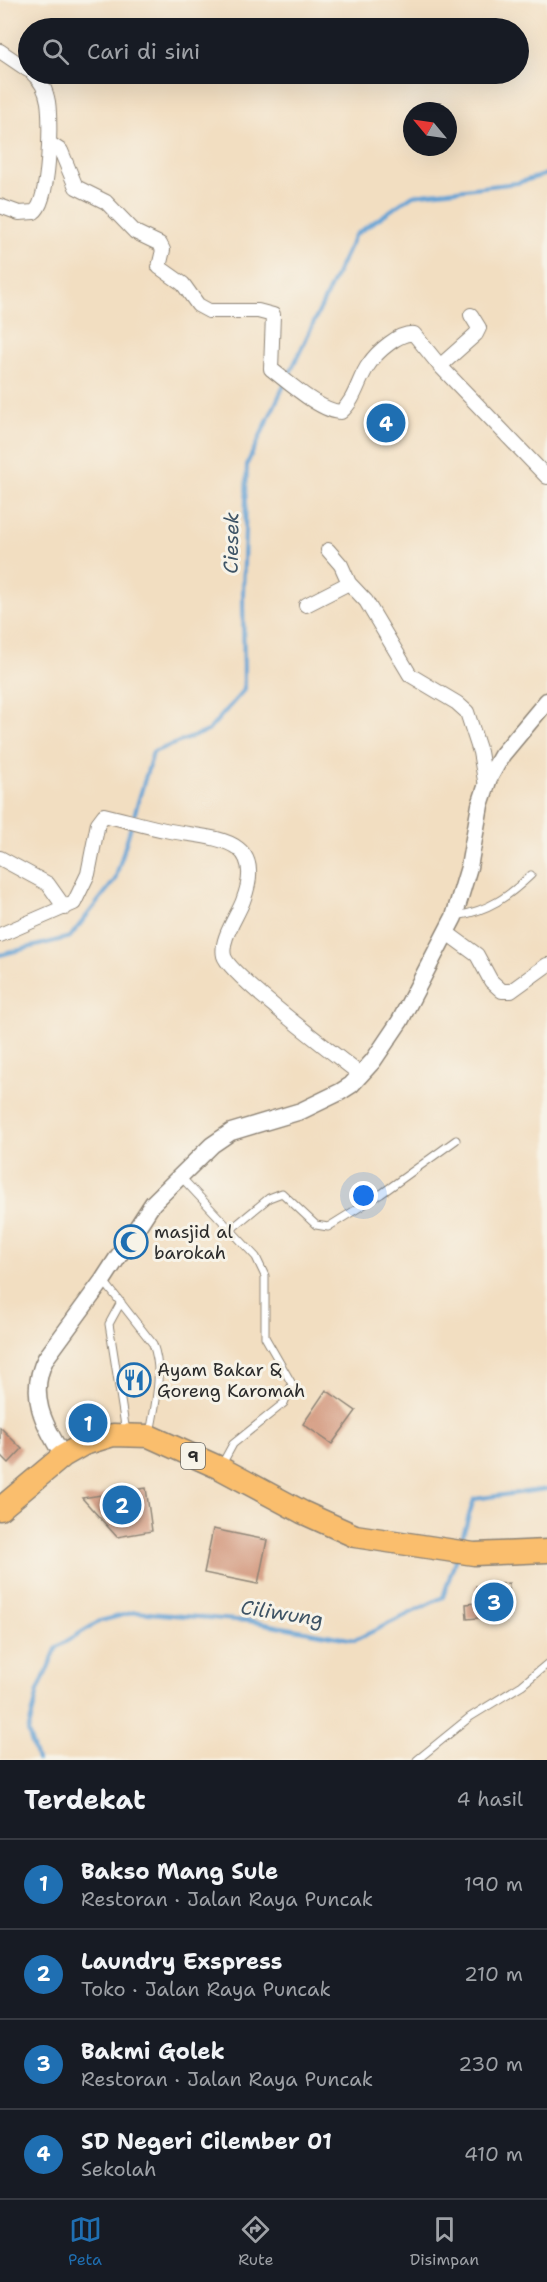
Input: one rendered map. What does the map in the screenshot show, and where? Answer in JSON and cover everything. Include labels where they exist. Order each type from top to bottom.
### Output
[{"type":"highway","name":"9","points":[[138,1436],[220,1468],[336,1529],[355,1536],[474,1554],[547,1551]]},
{"type":"highway","points":[[0,1509],[63,1456],[100,1438],[138,1436]]},
{"type":"street","points":[[0,51],[18,63]]},
{"type":"street","points":[[0,206],[19,213],[34,212],[39,209],[43,200],[49,143],[48,101],[41,84]]},
{"type":"street","points":[[49,143],[61,151],[76,187],[106,202],[135,232],[160,244],[163,248],[159,267],[183,284],[198,304],[209,311],[258,311],[273,315],[270,369],[296,388],[330,410],[341,412],[352,399],[372,359],[395,340],[412,333],[440,366],[547,477]]},
{"type":"street","points":[[440,366],[476,334],[478,328],[471,315]]},
{"type":"street","points":[[328,550],[341,565],[349,583],[366,601],[410,675],[457,703],[467,712],[473,723],[486,786]]},
{"type":"street","points":[[306,605],[349,583]]},
{"type":"street","points":[[63,1456],[44,1425],[38,1407],[39,1371],[103,1280],[153,1203],[212,1145],[231,1132],[301,1111],[351,1085],[361,1075],[400,1021],[454,917],[469,867],[486,786],[502,755],[547,702]]},
{"type":"street","points":[[0,935],[65,908],[76,900],[88,874],[98,823],[104,816],[221,838],[241,852],[248,866],[249,882],[224,946],[227,962],[271,1003],[361,1075]]},
{"type":"street","points":[[0,858],[48,884],[65,908]]},
{"type":"street","points":[[447,933],[474,952],[491,981],[502,991],[511,991],[547,965]]},
{"type":"lane","points":[[454,917],[474,914],[495,905],[508,897],[531,875]]},
{"type":"lane","points":[[230,1230],[269,1198],[282,1193],[316,1225],[328,1227],[381,1194],[456,1140]]},
{"type":"lane","points":[[181,1176],[256,1257],[265,1276],[265,1338],[292,1384],[284,1403],[233,1444],[220,1468]]},
{"type":"lane","points":[[103,1280],[153,1344],[156,1353],[159,1383],[138,1436]]},
{"type":"lane","points":[[121,1302],[109,1324],[138,1436]]},
{"type":"lane","points":[[417,1760],[462,1722],[522,1685],[547,1664]]},
{"type":"building","points":[[326,1390],[356,1411],[332,1444],[303,1424]]},
{"type":"building","points":[[0,1427],[22,1449],[9,1463],[0,1454]]},
{"type":"building","points":[[146,1488],[152,1531],[117,1537],[82,1498]]},
{"type":"building","points":[[213,1529],[267,1540],[258,1584],[204,1573]]},
{"type":"building","points":[[509,1583],[511,1615],[467,1619],[466,1604],[477,1603],[476,1586]]},
{"type":"waterway","name":"Ciesek","points":[[133,819],[153,752],[208,731],[244,690],[243,594],[247,464],[355,235],[413,195],[517,183],[547,174]]},
{"type":"waterway","name":"Ciesek","points":[[0,955],[70,937],[115,880],[131,826]]},
{"type":"waterway","name":"Ciliwung","points":[[460,1545],[474,1499],[547,1489]]},
{"type":"waterway","name":"Ciliwung","points":[[37,1760],[28,1732],[38,1691],[57,1647],[100,1621],[135,1612],[248,1621],[355,1640],[443,1597],[456,1558]]},
{"type":"place","name":"SD Negeri Cilember 01","points":[[386,423]]},
{"type":"place","name":"masjid al barokah","points":[[131,1242]]},
{"type":"place","name":"Ayam Bakar & Goreng Karomah","points":[[134,1380]]},
{"type":"place","name":"Bakso Mang Sule","points":[[88,1423]]},
{"type":"place","name":"Laundry Exspress","points":[[122,1505]]},
{"type":"place","name":"Bakmi Golek","points":[[494,1602]]}]
